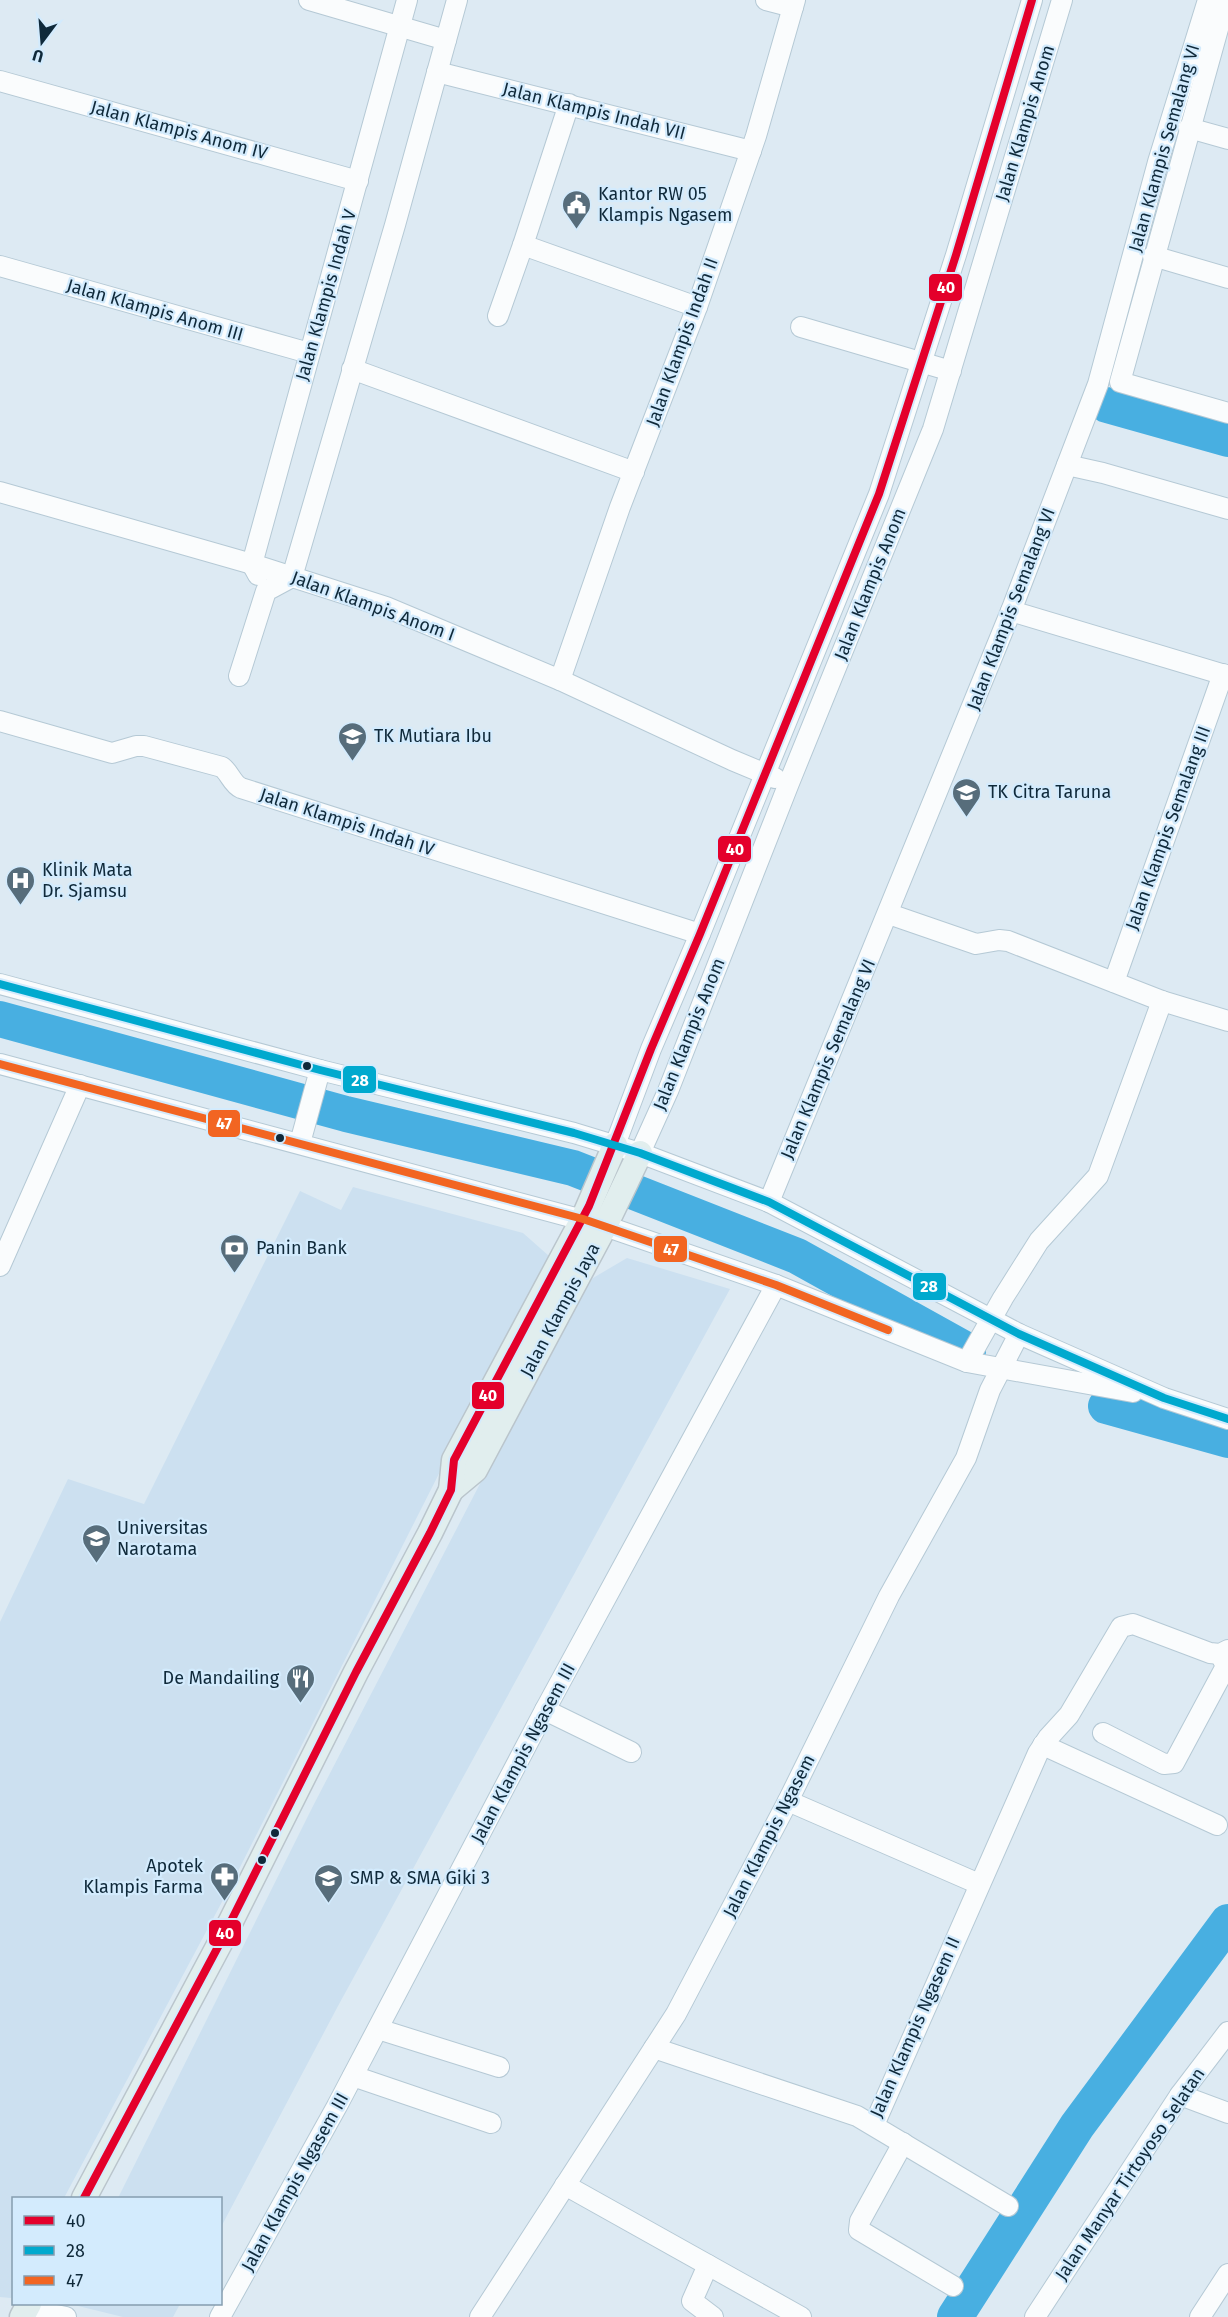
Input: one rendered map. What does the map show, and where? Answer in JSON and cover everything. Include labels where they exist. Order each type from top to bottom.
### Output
[{"type":"main road","name":"Jalan Klampis Jaya","points":[[597,1216],[611,1153]]},
{"type":"main road","name":"Jalan Klampis Jaya","points":[[85,2197],[219,1945],[356,1672],[451,1490],[475,1470],[597,1216],[636,1162]]},
{"type":"street","points":[[309,0],[442,39]]},
{"type":"street","points":[[403,28],[407,0]]},
{"type":"street","points":[[239,676],[266,591],[292,577],[438,72],[442,39],[457,0]]},
{"type":"street","points":[[766,0],[794,4]]},
{"type":"street","name":"Jalan Klampis Anom","points":[[611,1153],[638,1081],[879,494],[956,255],[1032,0]]},
{"type":"street","name":"Jalan Klampis Anom","points":[[636,1162],[668,1091],[789,783],[933,429],[1062,0]]},
{"type":"street","name":"Jalan Klampis Semalang VI","points":[[769,1202],[889,914],[1011,611],[1098,384],[1158,162],[1208,0]]},
{"type":"street","name":"Jalan Klampis Indah II","points":[[560,681],[634,472],[697,308],[751,151],[794,4]]},
{"type":"street","points":[[1225,11],[1189,128],[1120,382],[1228,413]]},
{"type":"street","name":"Jalan Klampis Indah V","points":[[252,564],[309,353],[403,28]]},
{"type":"street","name":"Jalan Klampis Indah VII","points":[[438,72],[751,151]]},
{"type":"street","name":"Jalan Klampis Anom IV","points":[[0,81],[358,181]]},
{"type":"street","points":[[498,316],[569,104]]},
{"type":"street","points":[[1189,128],[1228,139]]},
{"type":"street","points":[[522,245],[697,308]]},
{"type":"street","points":[[1153,256],[1228,278]]},
{"type":"street","name":"Jalan Klampis Anom III","points":[[0,266],[309,353]]},
{"type":"street","points":[[801,327],[951,371]]},
{"type":"street","points":[[352,369],[634,472]]},
{"type":"street","points":[[1067,465],[1228,509]]},
{"type":"street","name":"Jalan Klampis Anom I","points":[[0,492],[252,564],[386,607],[560,681],[789,783]]},
{"type":"street","points":[[252,564],[266,591]]},
{"type":"street","points":[[1011,611],[1225,675]]},
{"type":"street","name":"Jalan Klampis Semalang III","points":[[1114,982],[1225,675]]},
{"type":"street","name":"Jalan Klampis Indah IV","points":[[0,721],[112,753],[144,746],[211,764],[226,771],[233,782],[241,788],[700,934]]},
{"type":"street","points":[[889,914],[976,944],[999,940],[1008,941],[1162,1001],[1228,1021]]},
{"type":"street","points":[[0,984],[320,1070],[611,1153],[769,1202],[1019,1334],[1164,1398],[1228,1419]]},
{"type":"street","points":[[967,1362],[990,1319],[1039,1241],[1098,1176],[1162,1001]]},
{"type":"street","points":[[0,1064],[302,1139],[597,1216],[967,1362],[1164,1398]]},
{"type":"street","points":[[302,1139],[320,1070]]},
{"type":"street","points":[[638,1081],[668,1091]]},
{"type":"street","points":[[0,1266],[80,1085]]},
{"type":"street","name":"Jalan Klampis Ngasem III","points":[[220,2317],[353,2076],[545,1710],[776,1285]]},
{"type":"street","name":"Jalan Klampis Ngasem","points":[[480,2317],[676,2014],[788,1801],[889,1596],[966,1458],[990,1390],[1019,1334]]},
{"type":"street","name":"Jalan Klampis Ngasem II","points":[[654,2048],[857,2116],[874,2125],[1043,1744],[1069,1715],[1121,1627],[1133,1624],[1210,1653],[1224,1652]]},
{"type":"street","points":[[1103,1733],[1164,1764],[1174,1763],[1225,1668],[1224,1652]]},
{"type":"street","points":[[545,1710],[631,1752]]},
{"type":"street","points":[[1043,1744],[1217,1825]]},
{"type":"street","points":[[788,1801],[979,1884]]},
{"type":"street","points":[[378,2029],[499,2067]]},
{"type":"street","name":"Jalan Manyar Tirtoyoso Selatan","points":[[1035,2317],[1180,2095],[1228,2032]]},
{"type":"street","points":[[353,2076],[490,2123]]},
{"type":"street","points":[[1180,2095],[1228,2113]]},
{"type":"street","points":[[874,2125],[1008,2206]]},
{"type":"street","points":[[903,2143],[860,2221],[859,2230],[953,2286]]},
{"type":"street","points":[[565,2185],[801,2317]]},
{"type":"street","points":[[708,2265],[692,2301],[713,2317]]},
{"type":"street","points":[[1200,2317],[1228,2274]]},
{"type":"street","points":[[26,2310],[66,2317]]},
{"type":"shaded area","points":[[353,1187],[523,1233],[549,1256],[231,1885],[65,2197],[12,2197],[12,2297],[0,2297],[0,1622],[68,1479],[144,1504],[300,1191],[341,1210]]},
{"type":"shaded area","points":[[627,1258],[730,1289],[338,2006],[222,2225],[222,2197],[118,2197],[312,1808],[571,1308],[593,1278]]},
{"type":"shaded area","points":[[74,2305],[179,2305],[173,2317],[123,2317]]},
{"type":"waterway","points":[[1107,405],[1228,439]]},
{"type":"waterway","points":[[0,1019],[346,1114],[573,1168],[797,1256],[968,1351]]},
{"type":"waterway","points":[[1106,1406],[1228,1440]]},
{"type":"waterway","points":[[955,2317],[1077,2126],[1228,1922]]},
{"type":"transit line","name":"40","points":[[85,2197],[219,1945],[356,1672],[430,1533],[451,1490],[454,1460],[589,1206],[651,1049],[879,494],[956,255],[1032,0]]},
{"type":"transit line","name":"28","points":[[0,984],[320,1070],[574,1133],[640,1153],[769,1202],[1019,1334],[1164,1398],[1228,1419]]},
{"type":"transit line","name":"47","points":[[0,1064],[583,1219],[776,1285],[888,1330]]},
{"type":"place","name":"Kantor RW 05 Klampis Ngasem","points":[[577,230]]},
{"type":"place","name":"TK Mutiara Ibu","points":[[353,762]]},
{"type":"place","name":"TK Citra Taruna","points":[[967,818]]},
{"type":"place","name":"Klinik Mata Dr. Sjamsu","points":[[21,906]]},
{"type":"place","name":"Panin Bank","points":[[235,1274]]},
{"type":"place","name":"Universitas Narotama","points":[[96,1564]]},
{"type":"place","name":"De Mandailing","points":[[300,1704]]},
{"type":"place","name":"Apotek Klampis Farma","points":[[224,1902]]},
{"type":"place","name":"SMP & SMA Giki 3","points":[[329,1904]]}]
